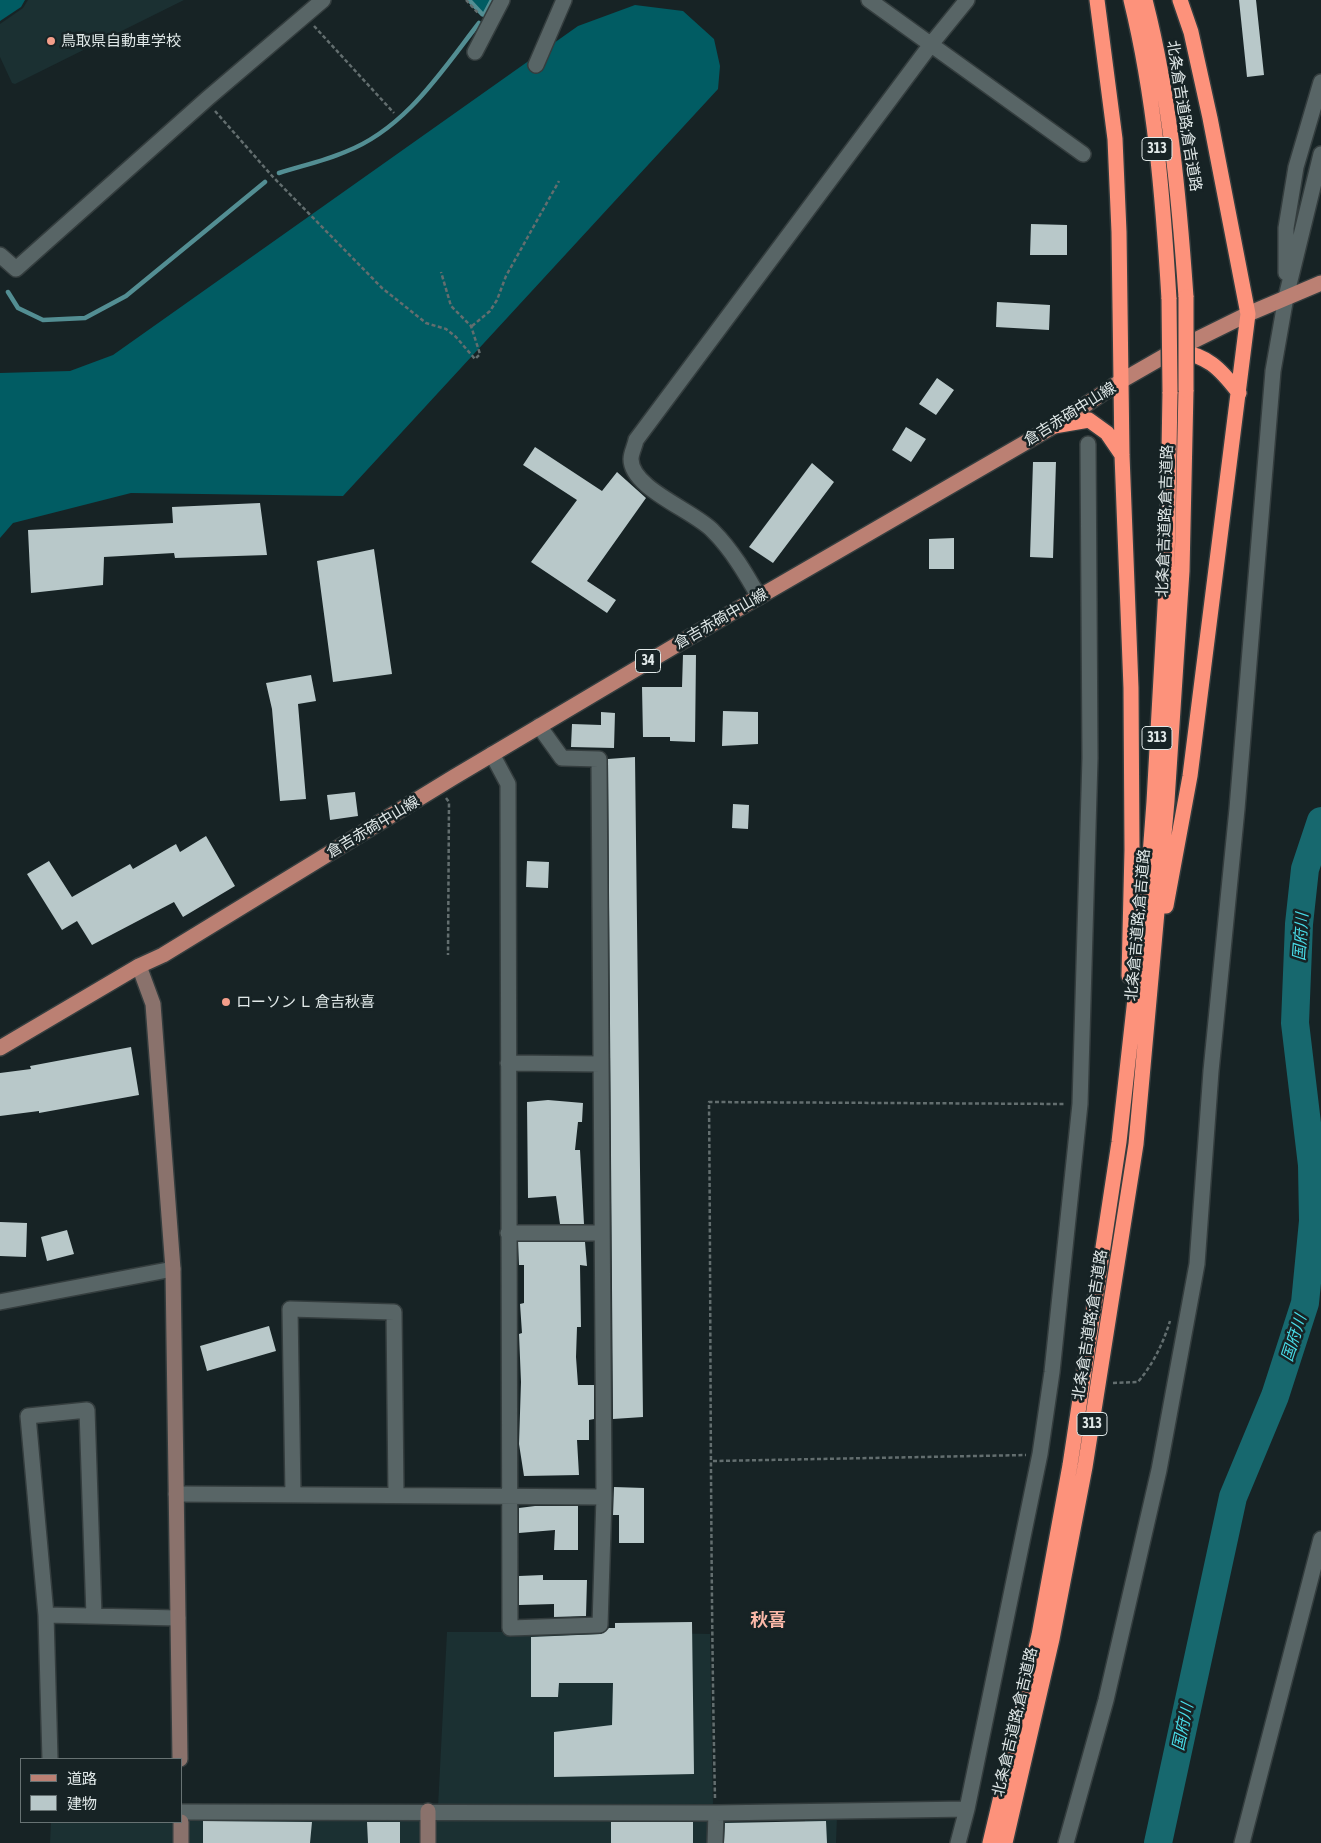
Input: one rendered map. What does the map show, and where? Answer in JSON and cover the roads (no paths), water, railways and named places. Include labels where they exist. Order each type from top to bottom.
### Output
[{"type":"highway","points":[[1097,0],[1115,139],[1119,232],[1122,455],[1132,688],[1132,850],[1126,1082]]},
{"type":"highway","name":"北条倉吉道路;倉吉道路","points":[[990,1843],[1039,1635],[1099,1286],[1126,1082],[1148,882],[1167,571],[1170,392],[1169,299],[1163,197],[1151,104],[1131,0]]},
{"type":"highway","name":"北条倉吉道路;倉吉道路","points":[[1005,1843],[1052,1639],[1086,1458],[1136,1144],[1166,801],[1182,571],[1186,297],[1178,187],[1166,102],[1146,0]]},
{"type":"highway","points":[[1149,1001],[1190,776],[1248,314],[1210,118],[1191,32],[1180,0]]},
{"type":"highway","points":[[1175,350],[1198,354],[1222,372],[1238,394]]},
{"type":"highway","points":[[1054,426],[1089,420],[1107,433],[1122,455]]},
{"type":"main road","name":"倉吉赤碕中山線","points":[[0,1048],[139,966],[163,955],[539,726],[1054,426],[1121,382],[1175,350],[1248,314],[1321,283]]},
{"type":"street","points":[[0,255],[16,269],[206,100],[323,0]]},
{"type":"street","points":[[475,52],[494,20],[502,0]]},
{"type":"street","points":[[536,65],[564,0]]},
{"type":"street","points":[[869,0],[932,43],[1084,154]]},
{"type":"street","points":[[759,597],[741,566],[713,530],[645,484],[637,474],[631,460],[636,440],[932,43],[967,0]]},
{"type":"street","points":[[1286,297],[1286,228],[1296,167],[1321,82]]},
{"type":"street","points":[[1066,1843],[1106,1700],[1159,1470],[1197,1264],[1211,1072],[1237,809],[1273,371],[1286,297],[1321,154]]},
{"type":"street","points":[[958,1843],[967,1809],[1040,1454],[1052,1372],[1080,1104],[1090,758],[1088,444]]},
{"type":"street","points":[[492,754],[508,784],[510,1628],[600,1625],[604,1497],[599,759],[562,758],[539,726]]},
{"type":"street","points":[[139,966],[153,1004],[173,1269],[180,1758]]},
{"type":"street","points":[[508,1063],[601,1064]]},
{"type":"street","points":[[508,1233],[602,1233]]},
{"type":"street","points":[[0,1302],[173,1269]]},
{"type":"street","points":[[293,1494],[290,1309],[394,1312],[396,1495]]},
{"type":"street","points":[[50,1758],[46,1615],[28,1416],[87,1410],[94,1616]]},
{"type":"street","points":[[176,1494],[604,1497]]},
{"type":"street","points":[[1242,1843],[1321,1539]]},
{"type":"street","points":[[46,1615],[178,1618]]},
{"type":"street","points":[[182,1812],[716,1813],[967,1809]]},
{"type":"street","points":[[428,1811],[428,1843]]},
{"type":"street","points":[[716,1813],[716,1843]]},
{"type":"street","points":[[181,1823],[181,1843]]},
{"type":"waterway","points":[[469,0],[482,14]]},
{"type":"waterway","points":[[484,15],[492,0]]},
{"type":"waterway","points":[[279,173],[345,152],[366,142],[386,129],[404,114],[436,79],[479,23]]},
{"type":"waterway","points":[[8,292],[18,308],[43,320],[85,318],[126,296],[265,182]]},
{"type":"waterway","name":"国府川","points":[[1158,1843],[1233,1497],[1275,1396],[1305,1303],[1313,1221],[1312,1165],[1295,1023],[1299,924],[1305,869],[1321,821]]},
{"type":"place","name":"鳥取県自動車学校","points":[[51,41]]},
{"type":"place","name":"ローソン Ｌ 倉吉秋喜","points":[[226,1002]]},
{"type":"district","name":"秋喜","points":[[768,1620]]}]
